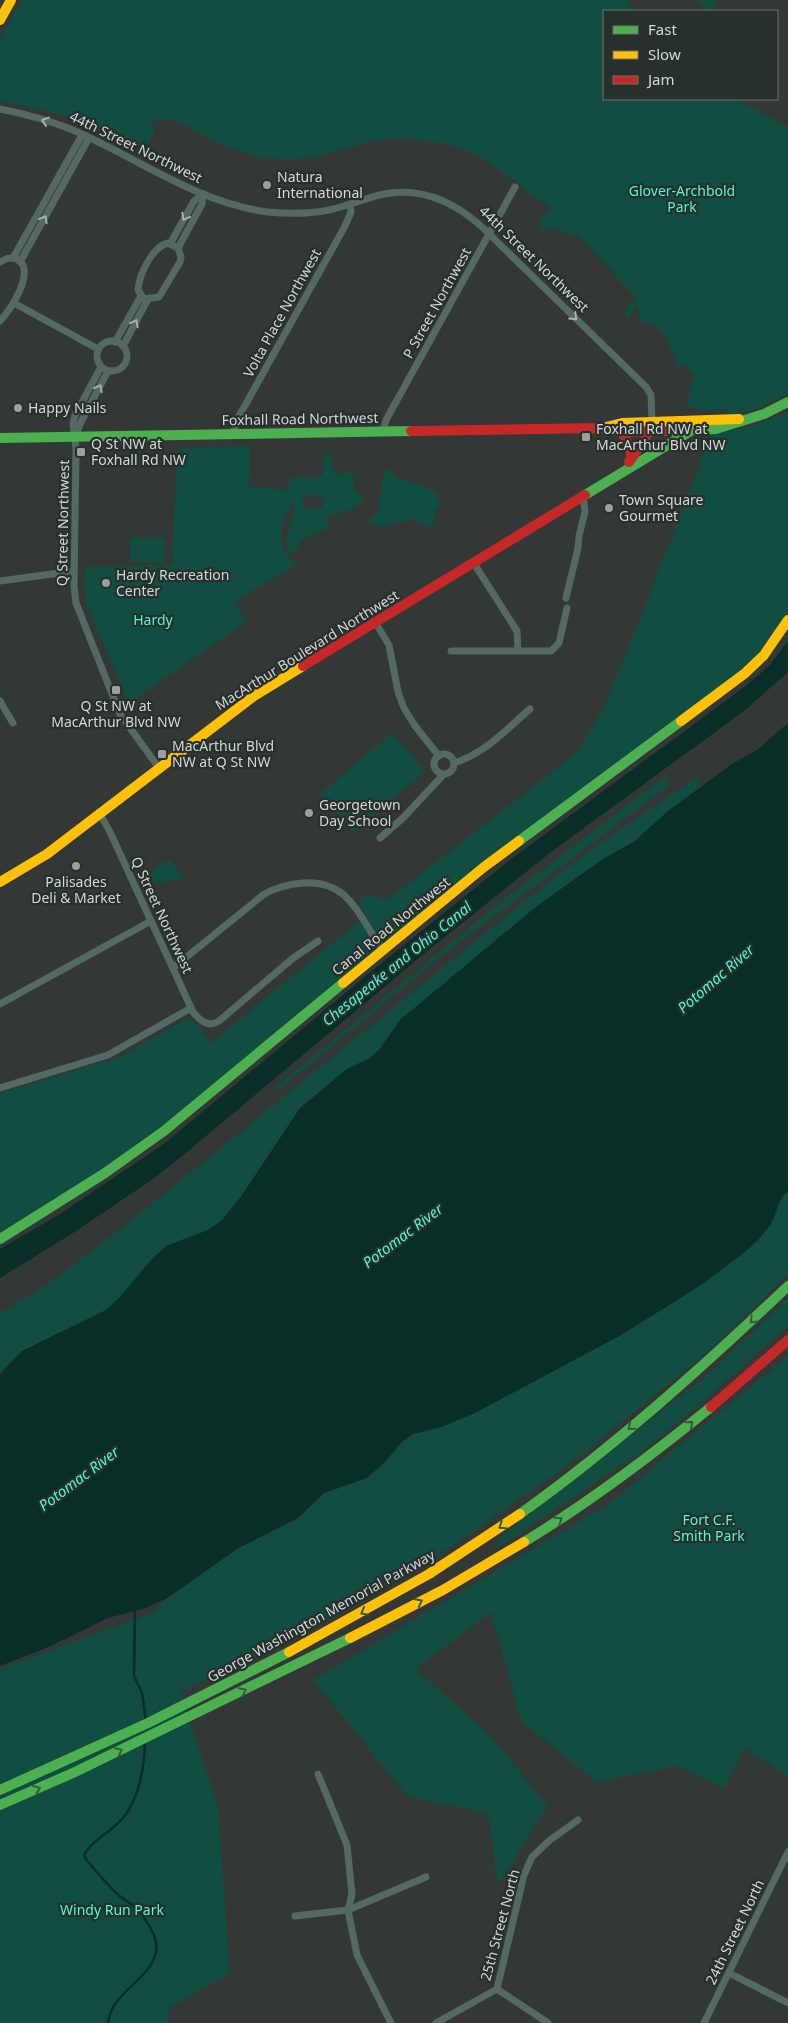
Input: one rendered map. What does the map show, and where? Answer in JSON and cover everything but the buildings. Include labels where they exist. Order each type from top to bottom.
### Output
[{"type":"main road","points":[[0,20],[11,0]]},
{"type":"main road","name":"Foxhall Road Northwest","points":[[600,428],[622,423],[694,430],[724,427],[771,411],[788,402]]},
{"type":"main road","name":"Foxhall Road Northwest","points":[[0,438],[600,428],[622,432],[651,426],[748,419]]},
{"type":"main road","name":"MacArthur Boulevard Northwest","points":[[616,476],[632,458],[651,426]]},
{"type":"main road","name":"MacArthur Boulevard Northwest","points":[[0,882],[40,859],[254,696],[694,430]]},
{"type":"main road","points":[[622,432],[629,446],[632,458]]},
{"type":"main road","name":"Canal Road Northwest","points":[[0,1239],[105,1173],[152,1140],[522,838],[744,674],[764,655],[788,620]]},
{"type":"main road","name":"George Washington Memorial Parkway","points":[[0,1805],[75,1772],[197,1707],[440,1567],[506,1524],[684,1384],[788,1286]]},
{"type":"main road","name":"George Washington Memorial Parkway","points":[[0,1790],[309,1659],[444,1590],[547,1528],[661,1448],[788,1340]]},
{"type":"street","name":"44th Street Northwest","points":[[0,109],[45,120],[82,134],[203,194],[243,208],[284,213],[318,211],[391,193],[407,192],[445,201],[460,209],[490,234],[646,387],[651,395],[651,426]]},
{"type":"street","points":[[13,258],[82,134]]},
{"type":"street","points":[[20,262],[89,138]]},
{"type":"street","name":"P Street Northwest","points":[[383,432],[386,420],[515,187]]},
{"type":"street","name":"Q Street Northwest","points":[[145,298],[138,290],[140,279],[156,250],[162,245],[170,244],[194,201],[203,194]]},
{"type":"street","name":"Q Street Northwest","points":[[145,298],[159,297],[163,293],[180,262],[181,257],[178,248],[202,204],[203,194]]},
{"type":"street","name":"Volta Place Northwest","points":[[233,434],[238,418],[345,226],[351,212],[350,204]]},
{"type":"street","points":[[170,244],[178,248]]},
{"type":"street","points":[[0,262],[13,258],[20,262],[24,270],[24,276],[14,303],[0,321]]},
{"type":"street","name":"Q Street Northwest","points":[[145,298],[119,344],[127,357],[125,364],[113,372],[105,369],[76,437],[74,571],[77,609],[117,708],[126,725],[159,768]]},
{"type":"street","points":[[14,303],[98,350]]},
{"type":"street","points":[[105,369],[96,358],[98,350],[104,343],[119,344]]},
{"type":"street","points":[[566,598],[578,548],[584,512],[583,496]]},
{"type":"street","points":[[473,562],[517,632],[518,650]]},
{"type":"street","points":[[0,581],[74,571]]},
{"type":"street","points":[[451,651],[551,651],[560,643],[568,608]]},
{"type":"street","points":[[375,622],[389,646],[398,692],[404,708],[438,756]]},
{"type":"street","points":[[0,702],[14,723]]},
{"type":"street","points":[[454,763],[472,757],[482,751],[530,708]]},
{"type":"street","points":[[380,838],[403,818],[443,774],[451,772],[454,763],[450,756],[444,754],[438,756],[434,763],[434,768],[443,774]]},
{"type":"street","name":"Q Street Northwest","points":[[100,814],[191,1008],[196,1016],[205,1023],[214,1024],[219,1021],[292,959],[318,941]]},
{"type":"street","points":[[173,968],[263,895],[279,887],[294,884],[324,884],[339,890],[348,899],[383,950]]},
{"type":"street","points":[[0,1004],[151,921]]},
{"type":"street","points":[[0,1088],[108,1055],[191,1008]]},
{"type":"street","points":[[318,1774],[347,1845],[352,1894],[348,1910],[357,1955],[391,2023]]},
{"type":"street","name":"25th Street North","points":[[436,2023],[497,1989],[524,1876],[532,1857],[550,1840],[578,1820]]},
{"type":"street","name":"24th Street North","points":[[704,2023],[788,1852]]},
{"type":"street","points":[[295,1916],[348,1910],[426,1877]]},
{"type":"street","points":[[729,1973],[788,2002]]},
{"type":"street","points":[[497,1989],[548,2023]]},
{"type":"green space","name":"Glover-Archbold Park","points":[[22,0],[628,0],[634,10],[603,10],[603,100],[738,100],[788,127],[788,393],[758,408],[734,414],[726,415],[728,409],[700,411],[690,406],[686,407],[694,374],[685,366],[677,365],[675,356],[661,330],[654,325],[642,323],[639,316],[639,306],[637,306],[629,318],[626,317],[625,312],[629,305],[635,301],[635,296],[578,236],[552,228],[544,232],[539,230],[540,218],[547,213],[550,207],[533,195],[525,194],[525,188],[479,156],[444,143],[401,138],[369,142],[312,158],[288,160],[259,157],[216,142],[173,119],[151,121],[155,132],[146,148],[142,150],[129,146],[66,116],[0,101],[0,39]]},
{"type":"green space","points":[[696,0],[717,0],[713,10],[701,10],[704,4]]},
{"type":"green space","points":[[788,412],[788,612],[753,661],[168,1123],[117,1160],[0,1232],[0,1093],[117,1058],[191,1017],[211,1043],[367,915],[360,906],[361,898],[365,896],[390,898],[578,751],[605,705],[674,534],[711,433],[751,426]]},
{"type":"green space","name":"Hardy","points":[[250,446],[249,487],[289,490],[288,483],[293,477],[314,478],[323,475],[323,456],[328,452],[339,475],[351,472],[353,474],[355,489],[362,495],[364,501],[348,511],[327,515],[326,518],[330,526],[301,540],[297,550],[291,554],[286,546],[294,508],[293,502],[285,518],[281,535],[284,551],[297,564],[235,601],[246,622],[129,703],[86,604],[84,567],[172,565],[177,449]],"holes":[[[308,495],[322,497],[323,508],[303,508],[302,498]]]},
{"type":"green space","points":[[387,468],[397,477],[433,490],[438,497],[440,505],[435,512],[433,526],[429,528],[413,519],[383,527],[370,523],[369,521],[378,512],[383,477]]},
{"type":"green space","points":[[130,538],[165,538],[165,563],[130,562]]},
{"type":"green space","points":[[392,733],[425,772],[354,832],[320,794]]},
{"type":"green space","points":[[664,777],[667,778],[669,784],[666,788],[445,953],[281,1088],[274,1090],[498,904]]},
{"type":"green space","points":[[695,778],[699,780],[699,788],[668,811],[635,841],[603,859],[537,907],[488,946],[459,973],[400,1020],[379,1050],[368,1059],[347,1069],[300,1108],[240,1198],[222,1220],[208,1230],[166,1246],[106,1310],[22,1351],[0,1373],[0,1313],[36,1292],[76,1263],[142,1212],[514,910],[594,848]]},
{"type":"green space","points":[[169,859],[185,879],[154,883],[151,876],[156,868]]},
{"type":"green space","name":"Windy Run Park","points":[[788,1191],[788,1274],[702,1357],[572,1462],[457,1543],[324,1624],[180,1692],[218,1806],[230,1973],[169,2008],[168,2023],[0,2023],[0,1669],[154,1612],[166,1599],[237,1549],[298,1518],[324,1493],[367,1478],[384,1463],[402,1442],[413,1434],[441,1427],[560,1367],[675,1301],[712,1277],[760,1238],[768,1228],[782,1198]]},
{"type":"green space","points":[[788,1298],[788,1326],[717,1389],[647,1448],[494,1550],[502,1536],[710,1373]]},
{"type":"green space","name":"Fort C.F. Smith Park","points":[[788,1356],[788,1776],[745,1748],[724,1788],[678,1766],[597,1782],[521,1721],[491,1612],[415,1669],[488,1733],[547,1806],[498,1886],[488,1813],[408,1797],[313,1680],[609,1504]]},
{"type":"water","name":"Chesapeake and Ohio Canal","points":[[788,641],[788,672],[744,711],[551,852],[432,947],[150,1181],[73,1233],[0,1278],[0,1249],[60,1214],[165,1143],[373,970],[510,860],[747,685],[769,666]]},
{"type":"water","name":"Potomac River","points":[[788,723],[788,1191],[782,1197],[771,1224],[759,1239],[704,1283],[623,1334],[475,1413],[441,1427],[413,1434],[402,1442],[384,1463],[367,1478],[324,1493],[298,1518],[237,1549],[166,1599],[145,1608],[108,1618],[51,1646],[0,1666],[0,1374],[22,1351],[106,1310],[166,1246],[208,1230],[222,1220],[240,1198],[300,1108],[347,1069],[368,1059],[379,1050],[400,1020],[537,906],[603,859],[635,841],[668,811],[732,764],[757,750]]},
{"type":"waterway","points":[[135,1607],[134,1676],[142,1693],[146,1721]]},
{"type":"waterway","points":[[108,2023],[112,2009],[120,1998],[150,1966],[156,1954],[156,1940],[138,1910],[113,1889],[84,1855],[95,1842],[124,1817],[130,1808],[141,1776],[145,1742]]},
{"type":"traffic: fast","points":[[664,431],[716,429],[764,414],[788,402]]},
{"type":"traffic: fast","points":[[585,495],[694,429]]},
{"type":"traffic: fast","points":[[0,438],[411,431]]},
{"type":"traffic: fast","points":[[519,841],[681,721]]},
{"type":"traffic: fast","points":[[0,1239],[105,1173],[164,1131],[343,983]]},
{"type":"traffic: fast","points":[[520,1514],[590,1461],[658,1405],[788,1286]]},
{"type":"traffic: fast","points":[[524,1542],[620,1478],[711,1407]]},
{"type":"traffic: fast","points":[[0,1805],[75,1772],[350,1638]]},
{"type":"traffic: fast","points":[[0,1790],[148,1723],[289,1652]]},
{"type":"traffic: slow","points":[[0,20],[11,0]]},
{"type":"traffic: slow","points":[[606,427],[622,423],[739,419]]},
{"type":"traffic: slow","points":[[681,721],[744,674],[764,655],[788,620]]},
{"type":"traffic: slow","points":[[0,882],[47,854],[254,696],[303,666]]},
{"type":"traffic: slow","points":[[343,983],[484,867],[519,841]]},
{"type":"traffic: slow","points":[[289,1652],[429,1574],[520,1514]]},
{"type":"traffic: slow","points":[[350,1638],[443,1590],[524,1542]]},
{"type":"traffic: jam","points":[[629,462],[645,439],[651,426]]},
{"type":"traffic: jam","points":[[411,431],[600,428],[622,432],[664,431]]},
{"type":"traffic: jam","points":[[622,432],[629,446],[632,458]]},
{"type":"traffic: jam","points":[[303,666],[585,495]]},
{"type":"traffic: jam","points":[[711,1407],[788,1340]]},
{"type":"place","name":"Natura International","points":[[267,185]]},
{"type":"place","name":"Happy Nails","points":[[18,408]]},
{"type":"place","name":"Foxhall Rd NW at MacArthur Blvd NW","points":[[586,437]]},
{"type":"place","name":"Q St NW at Foxhall Rd NW","points":[[81,452]]},
{"type":"place","name":"Town Square Gourmet","points":[[609,508]]},
{"type":"place","name":"Hardy Recreation Center","points":[[106,583]]},
{"type":"place","name":"Q St NW at MacArthur Blvd NW","points":[[116,690]]},
{"type":"place","name":"MacArthur Blvd NW at Q St NW","points":[[162,754]]},
{"type":"place","name":"Georgetown Day School","points":[[309,813]]},
{"type":"place","name":"Palisades Deli & Market","points":[[76,866]]}]
